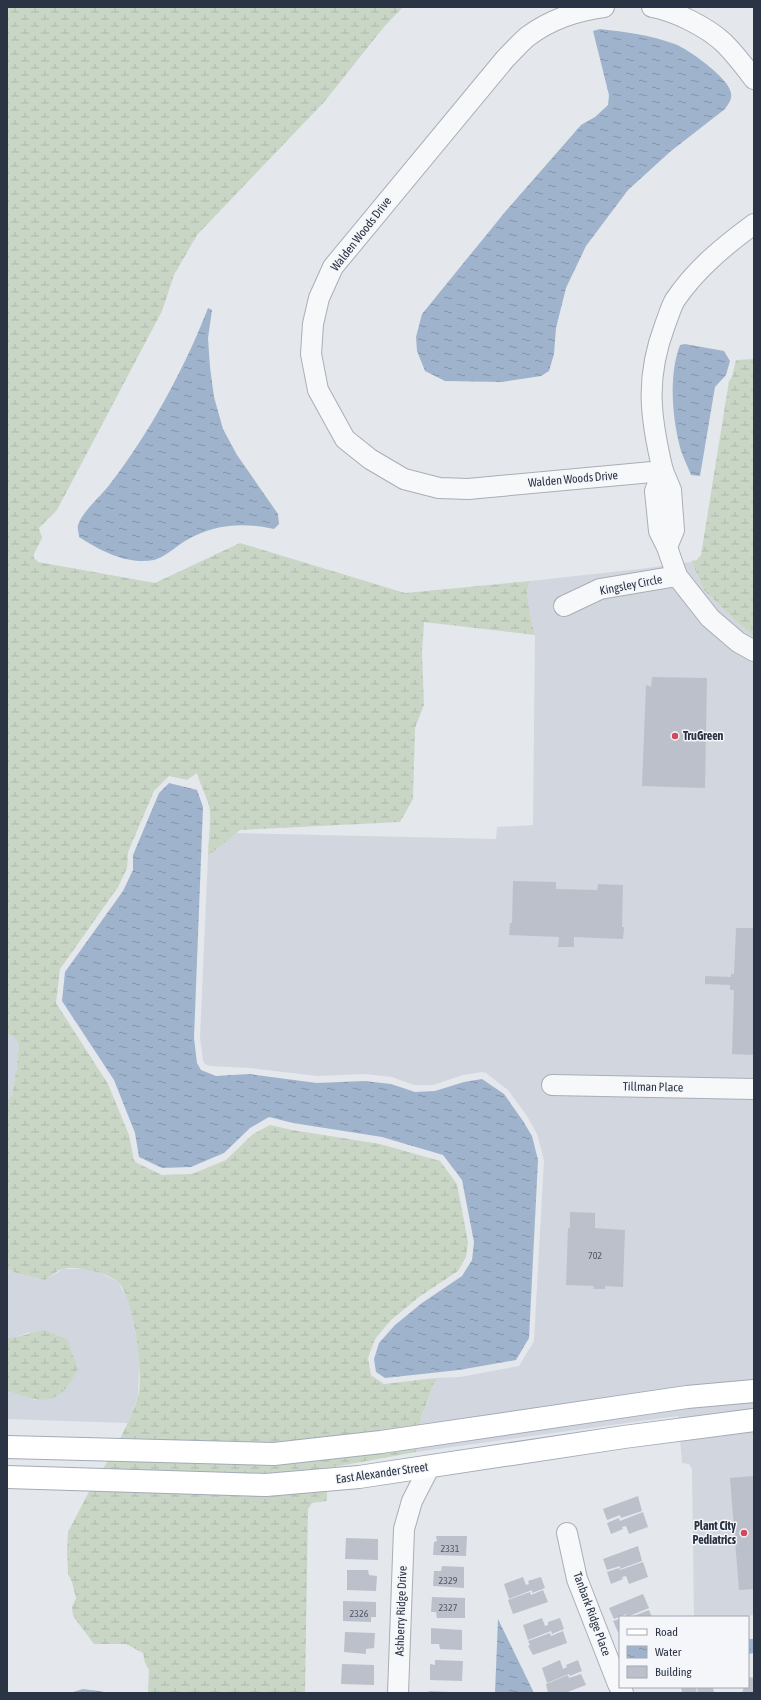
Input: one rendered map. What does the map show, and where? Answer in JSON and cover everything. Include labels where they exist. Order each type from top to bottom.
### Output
[{"type":"main road","points":[[7,1446],[274,1454],[381,1442],[687,1397],[754,1390]]},
{"type":"main road","name":"East Alexander Street","points":[[7,1477],[266,1485],[359,1477],[624,1437],[754,1420]]},
{"type":"street","name":"Walden Woods Drive","points":[[604,7],[589,9],[556,20],[528,37],[505,59],[333,267],[319,298],[312,324],[312,354],[318,390],[345,438],[370,459],[404,479],[439,488],[468,489],[663,471]]},
{"type":"street","points":[[661,8],[694,23],[723,42],[754,79]]},
{"type":"street","points":[[754,224],[725,245],[698,271],[674,301],[660,340],[651,383],[652,413],[663,471],[671,490],[674,530],[667,547],[677,576],[710,618],[738,642],[754,651]]},
{"type":"street","name":"Kingsley Circle","points":[[564,606],[600,589],[677,576]]},
{"type":"street","name":"Tillman Place","points":[[552,1085],[754,1089]]},
{"type":"street","name":"Ashberry Ridge Drive","points":[[398,1693],[404,1529],[412,1501],[430,1466]]},
{"type":"street","name":"Tanbark Ridge Place","points":[[567,1533],[577,1579],[619,1686]]},
{"type":"shaded area","points":[[691,562],[704,590],[739,624],[754,636],[754,1382],[420,1428],[421,1419],[436,1378],[460,1377],[519,1366],[534,1341],[544,1160],[537,1134],[527,1116],[508,1090],[486,1073],[482,1072],[463,1075],[433,1085],[414,1085],[392,1077],[365,1074],[317,1076],[249,1068],[210,1066],[205,1064],[203,1060],[200,1038],[208,856],[235,833],[496,839],[497,827],[533,825],[535,635],[527,602],[528,584],[530,581]]},
{"type":"shaded area","points":[[7,1034],[13,1036],[19,1045],[12,1095],[7,1102]]},
{"type":"shaded area","points":[[7,1268],[16,1273],[45,1280],[63,1269],[92,1269],[118,1282],[130,1303],[138,1348],[138,1396],[128,1423],[7,1419],[7,1391],[36,1400],[29,1332],[14,1338],[7,1338]]},
{"type":"shaded area","points":[[754,1398],[754,1412],[679,1422],[678,1416],[416,1452],[417,1445]]},
{"type":"shaded area","points":[[754,1428],[754,1615],[694,1616],[692,1469],[689,1464],[682,1463],[680,1438]]},
{"type":"green space","points":[[7,7],[403,7],[383,28],[325,101],[197,235],[174,275],[162,311],[57,510],[39,528],[42,538],[34,554],[34,558],[38,562],[155,583],[240,543],[405,593],[530,581],[527,593],[535,635],[424,622],[422,652],[424,705],[415,728],[413,799],[400,822],[240,830],[208,856],[210,811],[197,773],[187,780],[169,776],[154,791],[128,852],[127,868],[118,887],[60,969],[56,1003],[108,1084],[129,1135],[134,1160],[137,1163],[162,1175],[192,1174],[226,1160],[253,1134],[270,1125],[380,1144],[440,1161],[457,1184],[468,1242],[466,1257],[458,1271],[419,1297],[391,1320],[375,1339],[368,1358],[371,1375],[384,1384],[436,1378],[421,1418],[420,1428],[274,1446],[119,1441],[136,1403],[140,1387],[139,1356],[136,1337],[129,1303],[124,1290],[118,1282],[113,1279],[100,1273],[83,1269],[69,1268],[61,1270],[45,1280],[16,1273],[7,1268],[7,1102],[12,1095],[19,1045],[13,1036],[7,1034]]},
{"type":"green space","points":[[754,359],[754,636],[739,624],[704,590],[691,561],[697,560],[701,555],[729,381],[732,377],[736,360]]},
{"type":"green space","points":[[44,1330],[67,1339],[78,1369],[71,1381],[60,1394],[53,1398],[30,1398],[7,1391],[7,1338]]},
{"type":"green space","points":[[417,1445],[416,1452],[328,1468],[328,1472],[266,1477],[101,1472],[110,1457]]},
{"type":"green space","points":[[91,1488],[327,1488],[327,1501],[312,1503],[308,1509],[305,1693],[148,1693],[149,1670],[145,1663],[143,1653],[126,1644],[94,1644],[73,1616],[72,1607],[76,1598],[72,1582],[68,1574],[67,1550],[68,1532]]},
{"type":"water","points":[[600,29],[647,36],[681,47],[716,72],[729,87],[731,93],[730,101],[725,109],[671,151],[628,190],[586,246],[566,288],[556,328],[554,354],[549,371],[541,376],[502,382],[445,381],[425,371],[417,351],[416,337],[422,314],[505,212],[581,125],[595,117],[608,105],[609,95],[593,31]]},
{"type":"water","points":[[208,308],[212,310],[208,338],[210,367],[214,397],[223,429],[237,455],[278,514],[279,524],[274,529],[240,525],[206,531],[185,541],[158,559],[154,560],[144,561],[124,559],[115,556],[79,537],[78,525],[83,515],[106,489],[139,444],[177,377],[199,331]]},
{"type":"water","points":[[685,344],[724,351],[730,361],[726,375],[715,387],[700,476],[691,475],[683,455],[680,447],[673,407],[674,368],[680,345]]},
{"type":"water","points":[[169,783],[197,790],[203,807],[194,1038],[197,1063],[201,1070],[216,1076],[249,1074],[317,1083],[364,1081],[391,1084],[415,1092],[435,1091],[464,1082],[482,1079],[504,1094],[523,1121],[532,1136],[538,1160],[529,1338],[516,1360],[459,1370],[385,1378],[376,1372],[374,1359],[379,1343],[395,1325],[422,1303],[462,1276],[472,1260],[474,1242],[462,1180],[443,1155],[382,1137],[293,1123],[269,1117],[250,1128],[224,1153],[191,1167],[162,1168],[139,1157],[135,1133],[114,1080],[62,1001],[65,972],[123,891],[133,870],[133,855],[159,793]]},
{"type":"water","points":[[498,1619],[534,1693],[495,1693]]},
{"type":"water","points":[[749,1639],[754,1639],[754,1653],[749,1654]]},
{"type":"water","points":[[83,1689],[113,1693],[70,1693]]},
{"type":"building","name":"TruGreen","points":[[652,677],[707,678],[705,788],[642,786],[646,685],[651,687]]},
{"type":"building","points":[[513,881],[556,882],[556,889],[597,890],[598,884],[623,885],[623,939],[574,937],[574,947],[558,947],[559,937],[509,935],[510,923],[512,923]]},
{"type":"building","points":[[736,928],[754,928],[754,1055],[732,1054],[734,990],[730,990],[730,985],[705,984],[705,976],[731,977],[731,974],[734,974]]},
{"type":"building","points":[[570,1212],[595,1213],[595,1228],[625,1230],[623,1287],[605,1286],[605,1289],[593,1289],[594,1286],[566,1285]]},
{"type":"building","name":"Plant City Pediatrics","points":[[754,1476],[754,1589],[739,1590],[730,1478]]},
{"type":"building","points":[[638,1496],[642,1511],[621,1518],[620,1515],[607,1520],[603,1509]]},
{"type":"building","points":[[643,1512],[648,1527],[629,1534],[626,1526],[622,1527],[623,1529],[611,1534],[607,1523],[619,1518],[620,1521]]},
{"type":"building","points":[[436,1536],[467,1536],[466,1556],[433,1555],[434,1542],[437,1541]]},
{"type":"building","points":[[346,1538],[378,1539],[378,1560],[345,1559]]},
{"type":"building","points":[[638,1546],[642,1561],[620,1569],[620,1566],[607,1570],[603,1559]]},
{"type":"building","points":[[643,1562],[648,1577],[629,1584],[626,1576],[622,1577],[623,1579],[611,1584],[607,1572],[619,1568],[620,1570]]},
{"type":"building","points":[[442,1566],[464,1567],[464,1588],[433,1586],[434,1571],[441,1571]]},
{"type":"building","points":[[347,1570],[368,1570],[369,1575],[377,1576],[376,1591],[347,1590]]},
{"type":"building","points":[[523,1577],[526,1585],[529,1584],[528,1581],[541,1577],[545,1588],[532,1593],[532,1590],[509,1599],[504,1584]]},
{"type":"building","points":[[543,1590],[548,1602],[513,1614],[508,1600],[530,1592],[531,1595]]},
{"type":"building","points":[[643,1594],[649,1608],[629,1616],[627,1616],[626,1614],[614,1619],[609,1608]]},
{"type":"building","points":[[432,1597],[465,1598],[465,1618],[437,1618],[436,1612],[431,1612]]},
{"type":"building","points":[[343,1601],[376,1602],[376,1617],[371,1617],[371,1622],[343,1621]]},
{"type":"building","points":[[649,1610],[652,1616],[634,1616]]},
{"type":"building","points":[[542,1618],[545,1626],[548,1625],[548,1622],[560,1618],[564,1629],[552,1634],[551,1631],[528,1640],[523,1625]]},
{"type":"building","points":[[619,1619],[619,1632],[618,1632],[613,1621]]},
{"type":"building","points":[[431,1628],[462,1630],[462,1650],[440,1649],[439,1644],[431,1644]]},
{"type":"building","points":[[563,1631],[567,1643],[533,1655],[528,1646],[530,1645],[528,1641],[550,1633],[551,1636]]},
{"type":"building","points":[[345,1632],[375,1633],[374,1648],[366,1649],[366,1654],[344,1652]]},
{"type":"building","points":[[435,1660],[463,1661],[462,1681],[430,1680],[430,1664],[435,1665]]},
{"type":"building","points":[[560,1660],[563,1669],[567,1667],[566,1665],[578,1660],[582,1671],[570,1676],[569,1674],[547,1683],[542,1668]]},
{"type":"building","points":[[342,1664],[374,1665],[374,1685],[341,1684]]},
{"type":"building","points":[[581,1674],[586,1685],[565,1693],[548,1693],[546,1684],[568,1675],[569,1678]]},
{"type":"building","points":[[749,1677],[754,1678],[754,1693],[742,1693],[744,1688],[749,1688]]},
{"type":"building","points":[[681,1688],[696,1688],[697,1693],[682,1693]]},
{"type":"building","points":[[697,1688],[713,1688],[714,1693],[698,1693]]},
{"type":"building","points":[[429,1691],[450,1692],[450,1693],[429,1693]]},
{"type":"place","name":"TruGreen","points":[[675,736]]},
{"type":"place","name":"Plant City Pediatrics","points":[[744,1533]]}]
